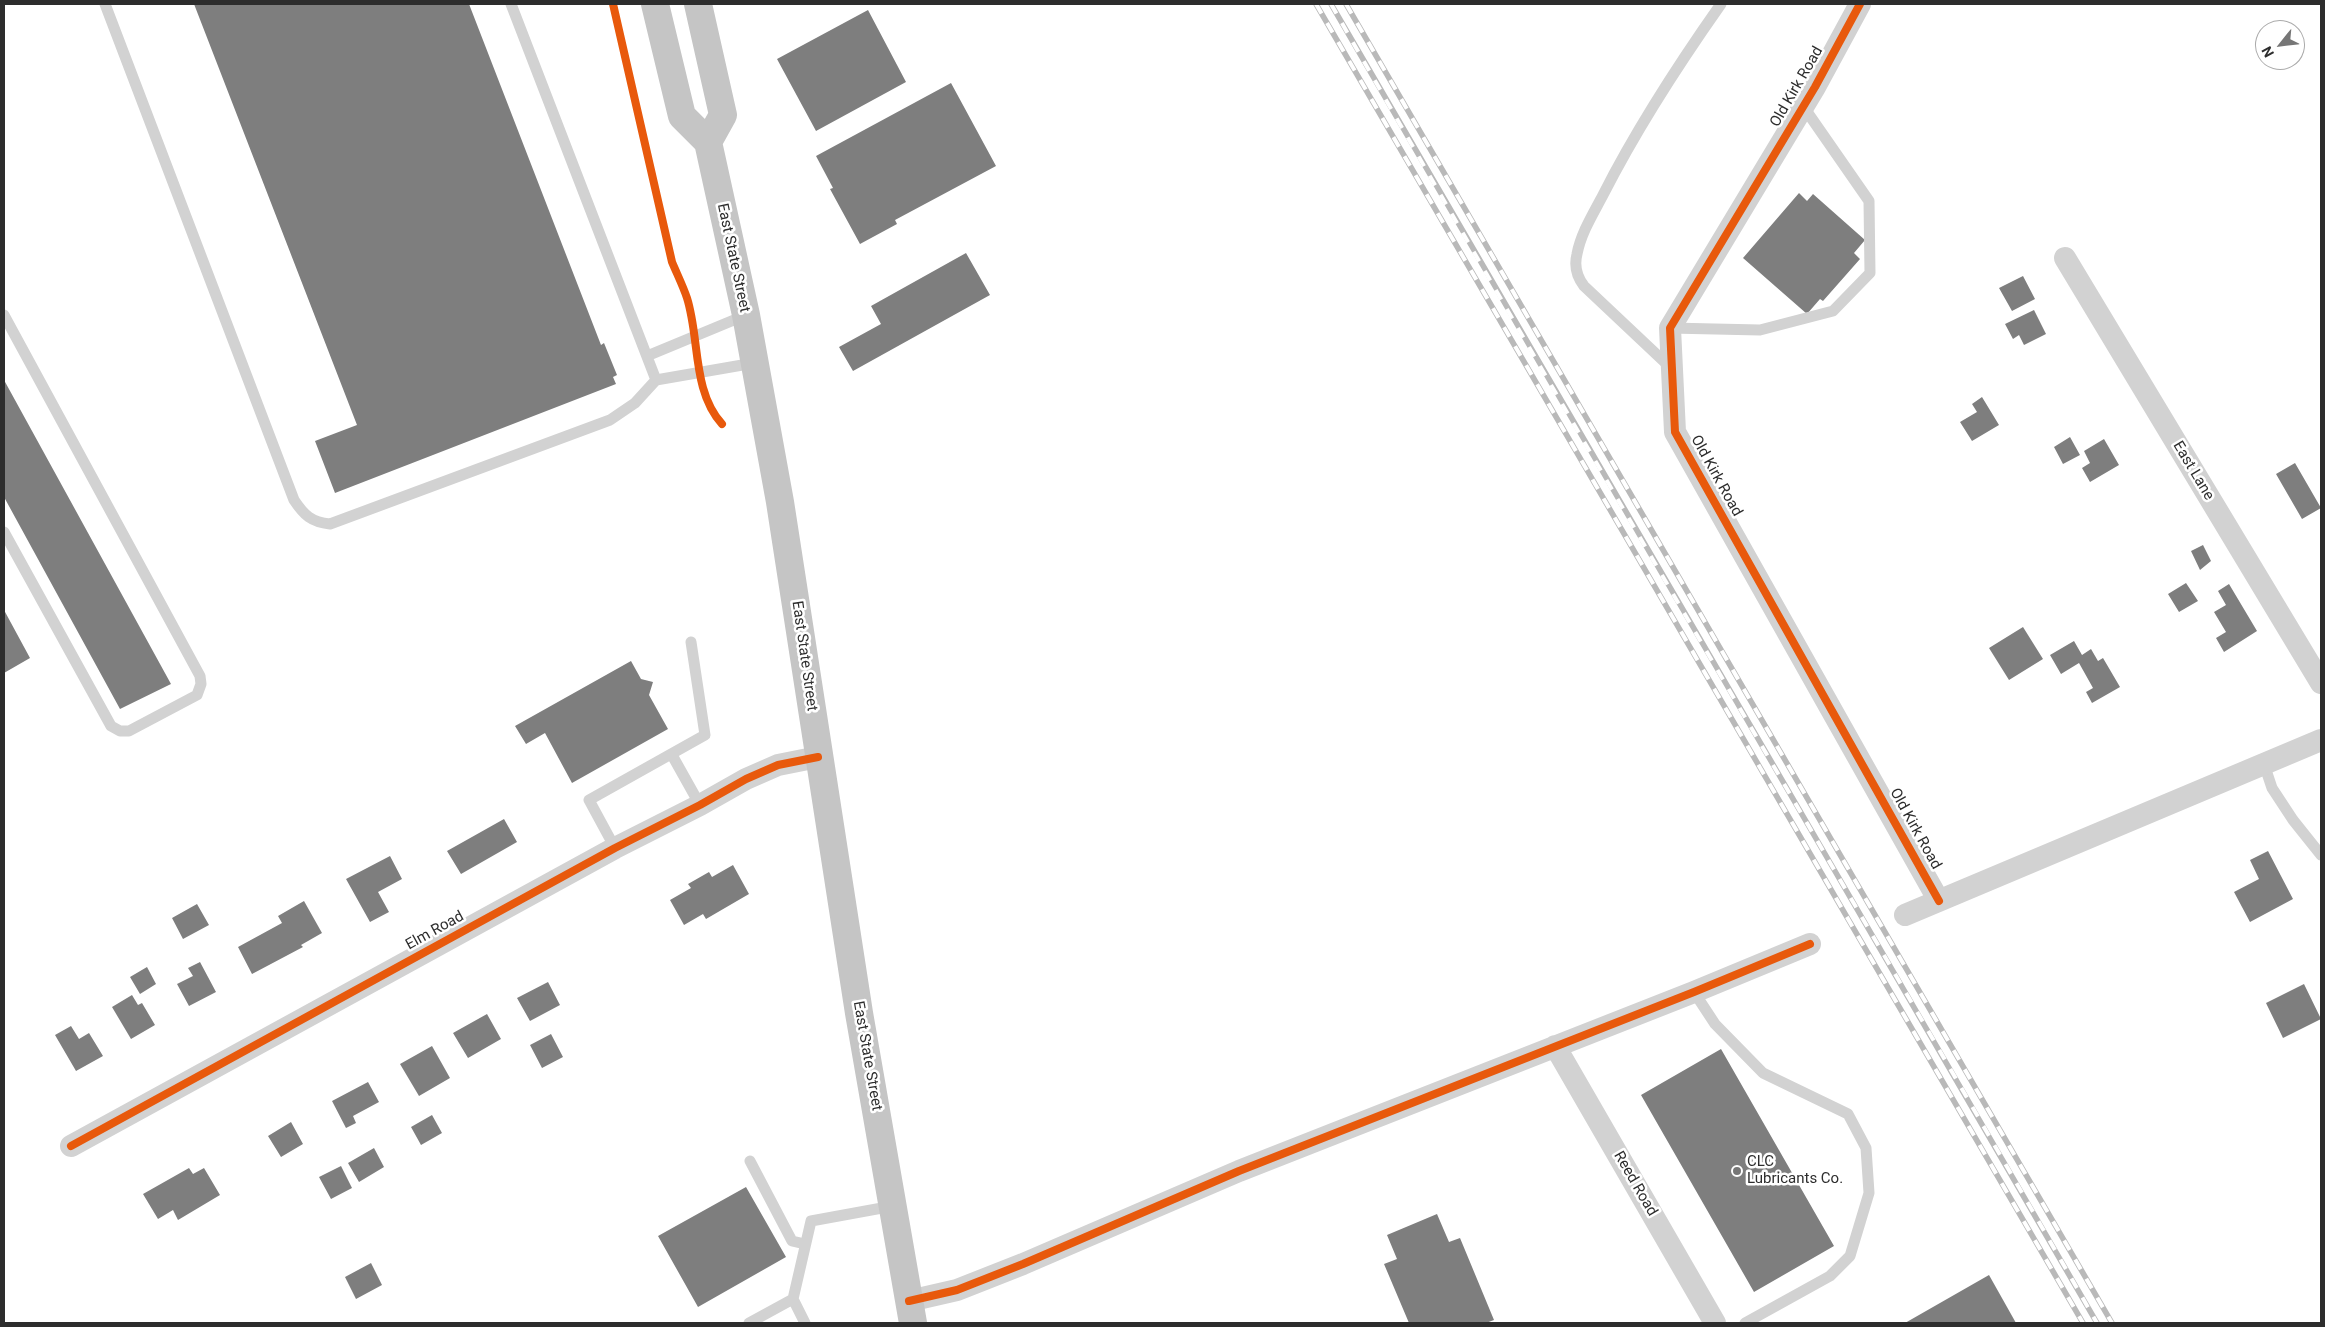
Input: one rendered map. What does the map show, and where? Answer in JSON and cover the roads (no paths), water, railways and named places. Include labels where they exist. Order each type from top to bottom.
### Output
[{"type":"main road","points":[[655,4],[682,116],[708,142],[723,116],[698,4]]},
{"type":"main road","name":"East State Street","points":[[708,142],[746,315],[791,571],[818,756],[911,1312]]},
{"type":"street","name":"Old Kirk Road","points":[[1852,8],[1803,106],[1670,328],[1675,432],[1939,901]]},
{"type":"street","name":"East Lane","points":[[2065,258],[2321,683]]},
{"type":"street","points":[[1904,914],[2321,740]]},
{"type":"street","name":"Elm Road","points":[[71,1146],[615,848],[700,805],[746,779],[778,765],[818,756]]},
{"type":"street","points":[[911,1312],[957,1290],[1023,1264],[1239,1171],[1694,992],[1810,944]]},
{"type":"street","name":"Reed Road","points":[[1555,1046],[1715,1323]]},
{"type":"lane","points":[[105,4],[294,500],[304,516],[318,523],[330,524],[610,420],[635,403],[656,380],[754,363]]},
{"type":"lane","points":[[511,4],[656,380]]},
{"type":"lane","points":[[1672,369],[1584,286],[1579,280],[1576,256],[1582,237],[1625,151],[1721,4]]},
{"type":"lane","points":[[1670,328],[1760,330],[1833,311],[1870,274],[1869,201],[1803,106]]},
{"type":"lane","points":[[4,315],[200,676],[201,684],[197,695],[129,731],[120,731],[111,726],[4,532]]},
{"type":"lane","points":[[647,356],[746,315]]},
{"type":"lane","points":[[615,848],[589,800],[705,735],[691,642]]},
{"type":"lane","points":[[672,755],[700,805]]},
{"type":"lane","points":[[2264,764],[2272,788],[2292,820],[2321,855]]},
{"type":"lane","points":[[1694,992],[1715,1024],[1763,1073],[1848,1114],[1866,1148],[1869,1193],[1850,1256],[1830,1276],[1744,1323]]},
{"type":"lane","points":[[750,1161],[792,1242],[805,1244]]},
{"type":"lane","points":[[805,1323],[793,1299],[811,1221],[893,1206]]},
{"type":"lane","points":[[749,1323],[793,1299]]},
{"type":"railway","points":[[1316,4],[2083,1323]]},
{"type":"railway","points":[[1331,4],[2097,1323]]},
{"type":"railway","points":[[1346,4],[2112,1323]]},
{"type":"place","name":"CLC Lubricants Co.","points":[[1737,1171]]}]
